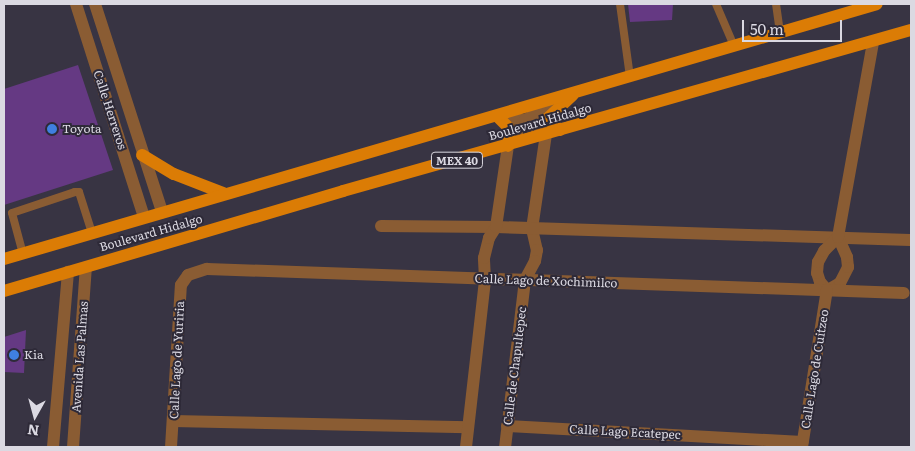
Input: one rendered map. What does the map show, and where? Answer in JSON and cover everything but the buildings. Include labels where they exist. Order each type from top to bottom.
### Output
[{"type":"main road","name":"Boulevard Hidalgo","points":[[4,259],[877,4]]},
{"type":"main road","name":"Boulevard Hidalgo","points":[[4,291],[343,191],[508,146],[911,30]]},
{"type":"main road","points":[[560,130],[547,118],[575,93]]},
{"type":"main road","points":[[497,116],[510,129],[508,146]]},
{"type":"main road","points":[[142,155],[174,174],[223,194]]},
{"type":"street","name":"Calle Herreros","points":[[76,4],[144,217]]},
{"type":"street","name":"Calle Herreros","points":[[95,4],[142,155],[162,212]]},
{"type":"street","points":[[838,237],[824,251],[818,262],[816,273],[820,282],[827,290],[840,284],[848,267],[847,257],[838,237],[873,42]]},
{"type":"street","points":[[466,447],[485,279],[486,248],[496,226],[508,146],[525,120],[575,93]]},
{"type":"street","points":[[497,116],[525,120],[546,134]]},
{"type":"street","name":"Calle de Chapultepec","points":[[504,447],[526,280],[533,270],[536,256],[532,229],[546,134]]},
{"type":"street","points":[[381,226],[496,226],[532,229],[910,240]]},
{"type":"street","name":"Avenida Las Palmas","points":[[73,447],[86,266]]},
{"type":"street","name":"Calle Lago de Xochimilco","points":[[188,275],[207,269],[904,293]]},
{"type":"street","name":"Avenida Las Palmas","points":[[54,447],[68,272]]},
{"type":"street","name":"Calle Lago de Yuriria","points":[[171,447],[181,285],[188,275]]},
{"type":"street","name":"Calle Lago de Cuitzeo","points":[[803,444],[827,290]]},
{"type":"street","points":[[64,321],[82,322]]},
{"type":"street","points":[[173,421],[468,427]]},
{"type":"street","name":"Calle Lago Ecatepec","points":[[507,426],[803,444]]},
{"type":"lane","points":[[620,4],[630,77]]},
{"type":"lane","points":[[716,4],[734,46]]},
{"type":"lane","points":[[776,4],[780,32]]},
{"type":"lane","points":[[22,254],[12,213],[75,192],[79,192],[92,233]]},
{"type":"place","name":"Toyota","points":[[52,129]]},
{"type":"place","name":"Kia","points":[[14,355]]}]
